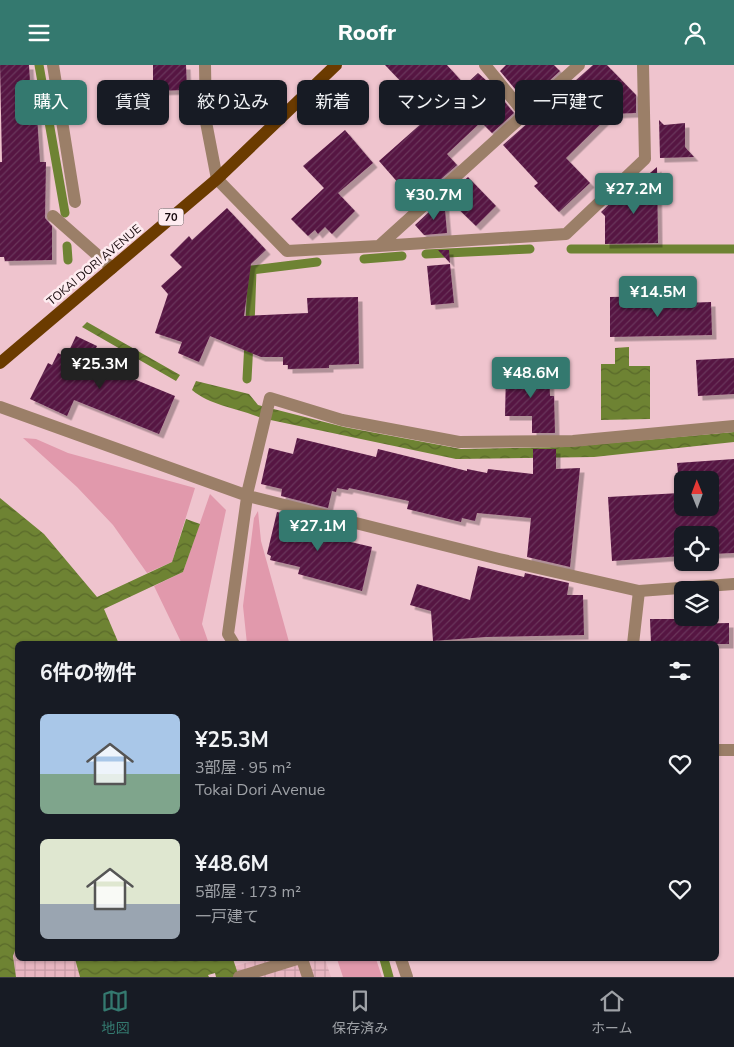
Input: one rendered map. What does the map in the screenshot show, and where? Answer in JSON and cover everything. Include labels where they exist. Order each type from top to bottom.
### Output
[{"type":"main road","name":"TOKAI DORI AVENUE","points":[[0,363],[217,179],[336,65]]},
{"type":"street","points":[[53,65],[75,202]]},
{"type":"street","points":[[205,65],[206,122],[217,179],[287,251],[566,234],[645,159],[643,65]]},
{"type":"street","points":[[485,65],[515,102]]},
{"type":"street","points":[[562,80],[579,65]]},
{"type":"street","points":[[379,245],[515,121]]},
{"type":"street","points":[[54,216],[112,268]]},
{"type":"street","points":[[229,640],[248,496],[270,398],[342,420],[459,443],[573,441],[734,425]]},
{"type":"street","points":[[0,407],[248,496],[499,559],[639,591],[734,584]]},
{"type":"street","points":[[633,641],[639,591]]},
{"type":"street","points":[[719,750],[734,750]]},
{"type":"street","points":[[240,977],[276,972],[294,961]]},
{"type":"street","points":[[303,961],[308,977]]},
{"type":"street","points":[[402,961],[407,977]]},
{"type":"shaded area","points":[[23,438],[36,439],[68,453],[195,488],[172,562],[147,573],[113,525],[77,487]]},
{"type":"shaded area","points":[[210,494],[226,510],[202,624],[208,641],[181,641],[154,586],[183,572]]},
{"type":"shaded area","points":[[258,511],[261,541],[289,641],[247,641],[243,606],[254,518]]},
{"type":"shaded area","points":[[15,950],[15,961],[76,961],[80,977],[16,977],[13,956]]},
{"type":"shaded area","points":[[254,961],[326,961],[331,977],[239,977],[235,966]]},
{"type":"shaded area","points":[[338,961],[377,961],[382,977],[343,977]]},
{"type":"water","points":[[87,322],[180,375],[176,381],[82,327]]},
{"type":"water","points":[[629,347],[629,366],[650,366],[650,419],[601,420],[601,364],[615,364],[615,348]]},
{"type":"water","points":[[196,381],[249,394],[258,405],[344,427],[461,449],[565,447],[734,432],[734,442],[594,457],[456,459],[261,418],[216,403],[199,395],[192,390]]},
{"type":"water","points":[[0,498],[44,534],[97,597],[172,562],[186,519],[200,524],[183,572],[104,609],[118,641],[15,641],[15,951],[13,956],[16,977],[0,977]]},
{"type":"water","points":[[76,961],[234,961],[239,977],[216,977],[215,973],[208,975],[209,977],[80,977]]},
{"type":"building","points":[[0,65],[29,65],[30,80],[15,80],[15,125],[38,125],[40,162],[46,162],[45,218],[52,226],[52,260],[5,261],[4,257],[0,257],[0,162],[2,162]]},
{"type":"building","points":[[153,65],[186,65],[187,80],[179,80],[179,90],[169,91],[169,80],[153,80]]},
{"type":"building","points":[[385,65],[447,65],[460,80],[399,80]]},
{"type":"building","points":[[506,65],[554,65],[560,71],[550,80],[515,80],[515,89],[500,71]]},
{"type":"building","points":[[593,65],[607,65],[622,80],[576,80]]},
{"type":"building","points":[[478,73],[486,80],[470,80]]},
{"type":"building","points":[[623,82],[636,95],[636,113],[623,114]]},
{"type":"building","points":[[505,102],[514,113],[505,121]]},
{"type":"building","points":[[659,120],[664,125],[685,123],[685,147],[694,157],[660,158]]},
{"type":"building","points":[[420,125],[478,125],[447,154],[457,165],[415,202],[379,161]]},
{"type":"building","points":[[484,125],[501,125],[492,133]]},
{"type":"building","points":[[526,125],[600,125],[566,158],[590,183],[559,212],[534,186],[538,183],[503,145]]},
{"type":"building","points":[[345,130],[373,163],[338,193],[355,211],[332,234],[325,227],[318,234],[315,230],[308,236],[291,219],[324,188],[303,166]]},
{"type":"building","points":[[657,167],[658,243],[605,244],[605,216],[601,212],[619,195],[624,195]]},
{"type":"building","points":[[468,177],[496,206],[476,226],[446,197]]},
{"type":"building","points":[[444,198],[447,233],[424,235],[415,225]]},
{"type":"building","points":[[227,208],[266,250],[251,264],[244,316],[308,313],[307,298],[358,297],[359,364],[329,365],[329,368],[288,369],[288,365],[283,365],[283,357],[261,357],[210,336],[199,362],[178,353],[182,342],[155,333],[168,294],[161,286],[182,267],[170,255],[189,236],[192,240]]},
{"type":"building","points":[[438,250],[449,250],[450,263]]},
{"type":"building","points":[[450,264],[454,303],[431,305],[427,266]]},
{"type":"building","points":[[656,296],[656,304],[711,302],[712,335],[610,337],[610,297]]},
{"type":"building","points":[[76,336],[97,346],[90,361],[175,396],[159,434],[74,400],[67,416],[30,399],[48,363],[52,365],[58,353],[66,357]]},
{"type":"building","points":[[734,358],[734,394],[698,396],[696,360]]},
{"type":"building","points":[[549,371],[550,396],[554,396],[555,433],[532,433],[532,416],[505,416],[506,372]]},
{"type":"building","points":[[297,438],[376,457],[378,449],[467,471],[467,469],[487,473],[488,469],[533,474],[533,449],[556,449],[556,469],[580,468],[570,567],[527,557],[531,518],[477,513],[475,521],[462,518],[461,522],[407,509],[409,501],[349,488],[348,490],[337,488],[336,492],[332,491],[328,508],[281,496],[282,489],[261,484],[269,448],[293,454]]},
{"type":"building","points":[[734,459],[734,553],[719,554],[719,526],[674,526],[674,557],[612,561],[608,497],[674,493],[674,516],[719,516],[719,471],[678,471],[677,463]]},
{"type":"building","points":[[277,512],[324,523],[321,535],[372,547],[362,591],[298,574],[300,567],[270,560],[271,556],[267,554]]},
{"type":"building","points":[[478,566],[524,577],[525,573],[569,583],[567,595],[583,595],[584,635],[486,637],[433,641],[431,611],[410,605],[417,584],[470,600]]},
{"type":"building","points":[[650,619],[674,619],[674,626],[719,626],[719,623],[729,623],[729,644],[719,644],[719,641],[651,641]]},
{"type":"waterway","points":[[39,65],[65,213]]},
{"type":"waterway","points":[[67,246],[68,260]]},
{"type":"waterway","points":[[426,254],[530,249]]},
{"type":"waterway","points":[[571,249],[734,249]]},
{"type":"waterway","points":[[364,259],[402,256]]},
{"type":"waterway","points":[[250,326],[252,270],[317,262]]},
{"type":"waterway","points":[[247,379],[249,342]]},
{"type":"waterway","points":[[385,961],[389,977]]}]
